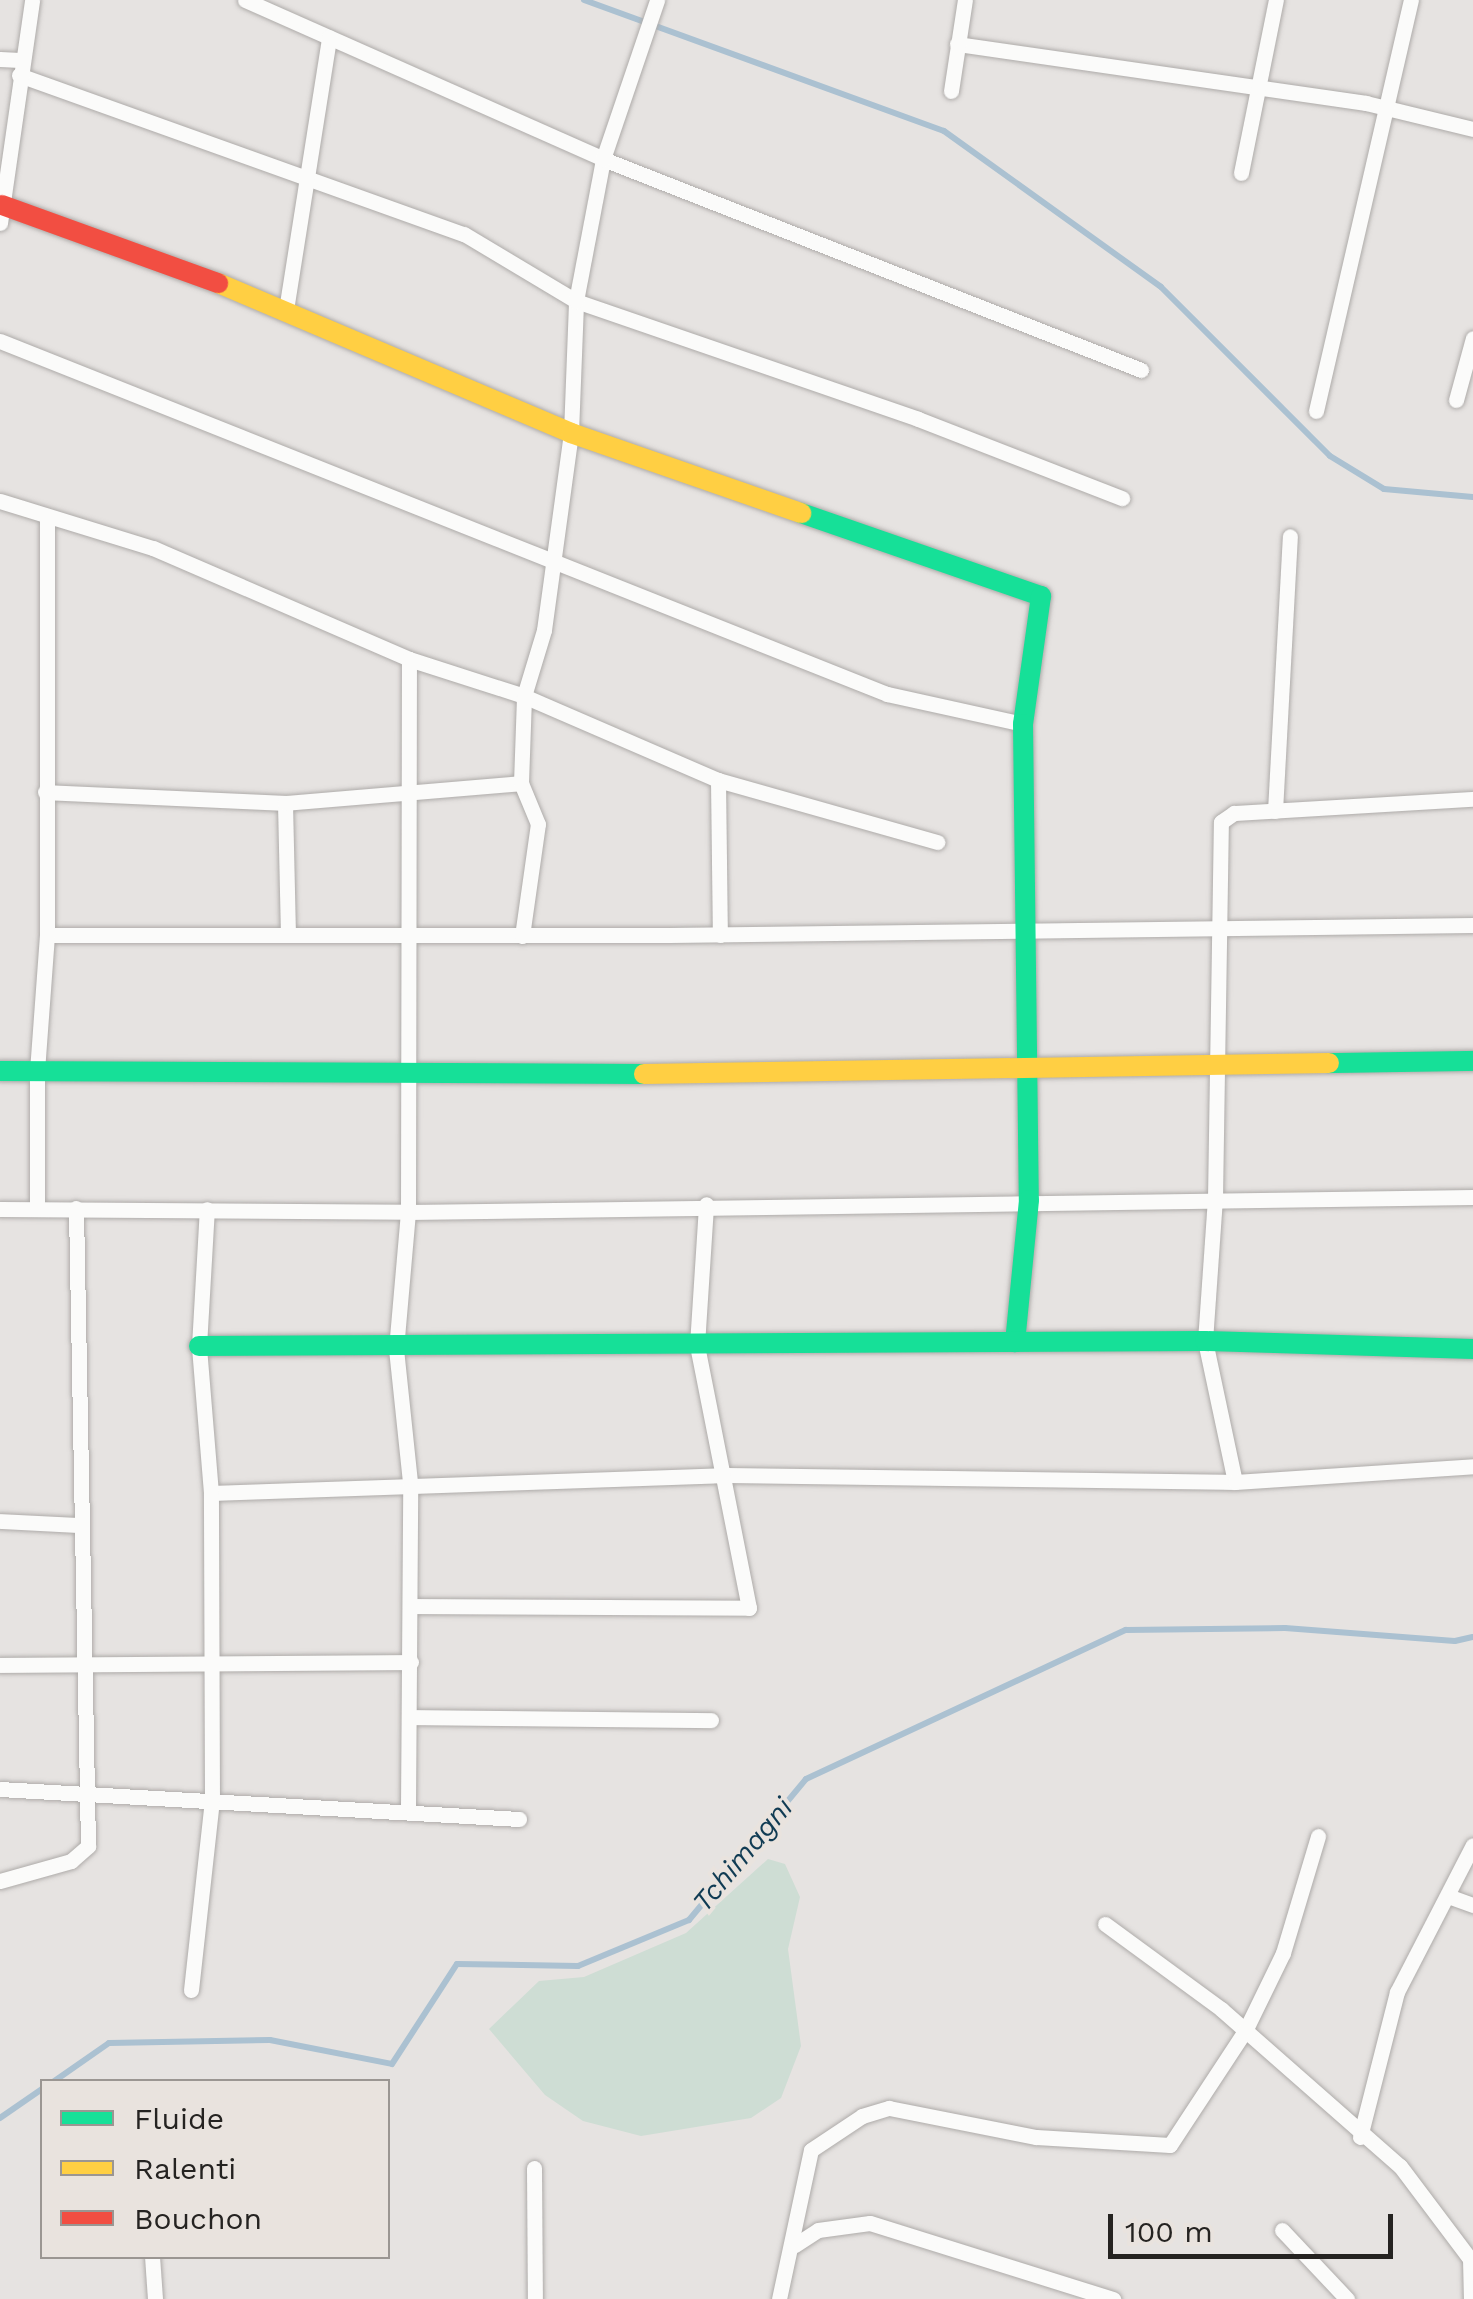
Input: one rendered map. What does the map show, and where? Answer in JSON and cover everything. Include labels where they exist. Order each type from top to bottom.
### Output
[{"type":"street","points":[[32,0],[1,214],[286,310],[571,433],[1041,596],[1022,724],[1029,1200],[1015,1342]]},
{"type":"street","points":[[245,0],[603,159],[1141,370]]},
{"type":"street","points":[[522,936],[538,824],[521,783],[524,696],[536,670],[571,433],[576,301],[603,159],[658,0]]},
{"type":"street","points":[[950,91],[965,0]]},
{"type":"street","points":[[1242,173],[1276,0]]},
{"type":"street","points":[[1316,412],[1391,109],[1411,0]]},
{"type":"street","points":[[286,310],[329,36]]},
{"type":"street","points":[[957,44],[1261,86],[1391,109],[1473,129]]},
{"type":"street","points":[[0,59],[464,234],[576,301],[918,419],[1122,498]]},
{"type":"street","points":[[1456,400],[1473,338]]},
{"type":"street","points":[[0,340],[888,694],[1022,724]]},
{"type":"street","points":[[0,501],[153,548],[409,660],[524,696],[718,780],[937,842]]},
{"type":"street","points":[[37,1207],[37,1071],[47,935],[48,518]]},
{"type":"street","points":[[1276,811],[1290,536]]},
{"type":"street","points":[[408,1808],[410,1482],[396,1349],[408,1212],[409,660]]},
{"type":"street","points":[[718,780],[720,934]]},
{"type":"street","points":[[45,792],[285,803],[521,783]]},
{"type":"street","points":[[1235,1482],[1205,1341],[1216,1198],[1216,927],[1225,814],[1473,799]]},
{"type":"street","points":[[285,803],[288,934]]},
{"type":"street","points":[[47,935],[522,936],[1473,925]]},
{"type":"street","points":[[0,1071],[716,1074],[1473,1061]]},
{"type":"street","points":[[0,1209],[408,1212],[706,1204],[1473,1197]]},
{"type":"street","points":[[410,1606],[740,1612],[750,1600],[727,1475],[696,1345],[706,1204]]},
{"type":"street","points":[[0,1881],[82,1855],[88,1846],[76,1208]]},
{"type":"street","points":[[190,1990],[212,1799],[207,1665],[211,1493],[199,1346],[206,1209]]},
{"type":"street","points":[[199,1346],[396,1349],[1205,1341],[1473,1349]]},
{"type":"street","points":[[211,1493],[410,1482],[727,1475],[1235,1482],[1473,1466]]},
{"type":"street","points":[[0,1521],[80,1525]]},
{"type":"street","points":[[0,1665],[411,1662]]},
{"type":"street","points":[[411,1716],[712,1720]]},
{"type":"street","points":[[0,1789],[408,1808],[519,1819]]},
{"type":"street","points":[[778,2299],[795,2245],[798,2194],[811,2150],[862,2116],[890,2108],[943,2123],[1157,2149],[1180,2136],[1245,2031],[1283,1953],[1318,1836]]},
{"type":"street","points":[[1360,2137],[1396,1992],[1473,1844]]},
{"type":"street","points":[[1448,1896],[1473,1905]]},
{"type":"street","points":[[1105,1924],[1245,2031],[1360,2137],[1400,2166],[1470,2260],[1471,2299]]},
{"type":"street","points":[[534,2168],[534,2299]]},
{"type":"street","points":[[795,2245],[844,2222],[870,2223],[1113,2299]]},
{"type":"street","points":[[1282,2230],[1347,2299]]},
{"type":"street","points":[[152,2259],[155,2299]]},
{"type":"shaded area","points":[[768,1859],[785,1864],[800,1897],[788,1949],[801,2046],[781,2098],[751,2118],[641,2136],[583,2121],[545,2095],[489,2029],[539,1981],[584,1977],[686,1933]]},
{"type":"waterway","points":[[584,0],[944,131],[1161,287],[1330,456],[1384,489],[1473,497]]},
{"type":"waterway","name":"Tchimagni","points":[[57,2079],[109,2043],[270,2040],[392,2064],[457,1964],[578,1966],[689,1920],[806,1779],[1126,1630],[1285,1628],[1455,1641],[1473,1637]]},
{"type":"waterway","name":"Tchimagni","points":[[0,2118],[40,2090]]},
{"type":"traffic: fast","points":[[801,513],[1041,596],[1023,724],[1029,1200],[1015,1342]]},
{"type":"traffic: fast","points":[[1329,1063],[1473,1061]]},
{"type":"traffic: fast","points":[[0,1071],[644,1074]]},
{"type":"traffic: fast","points":[[199,1346],[1205,1341],[1473,1349]]},
{"type":"traffic: slow","points":[[218,283],[571,433],[801,513]]},
{"type":"traffic: slow","points":[[644,1074],[1329,1063]]},
{"type":"traffic: jam","points":[[2,205],[218,283]]}]
